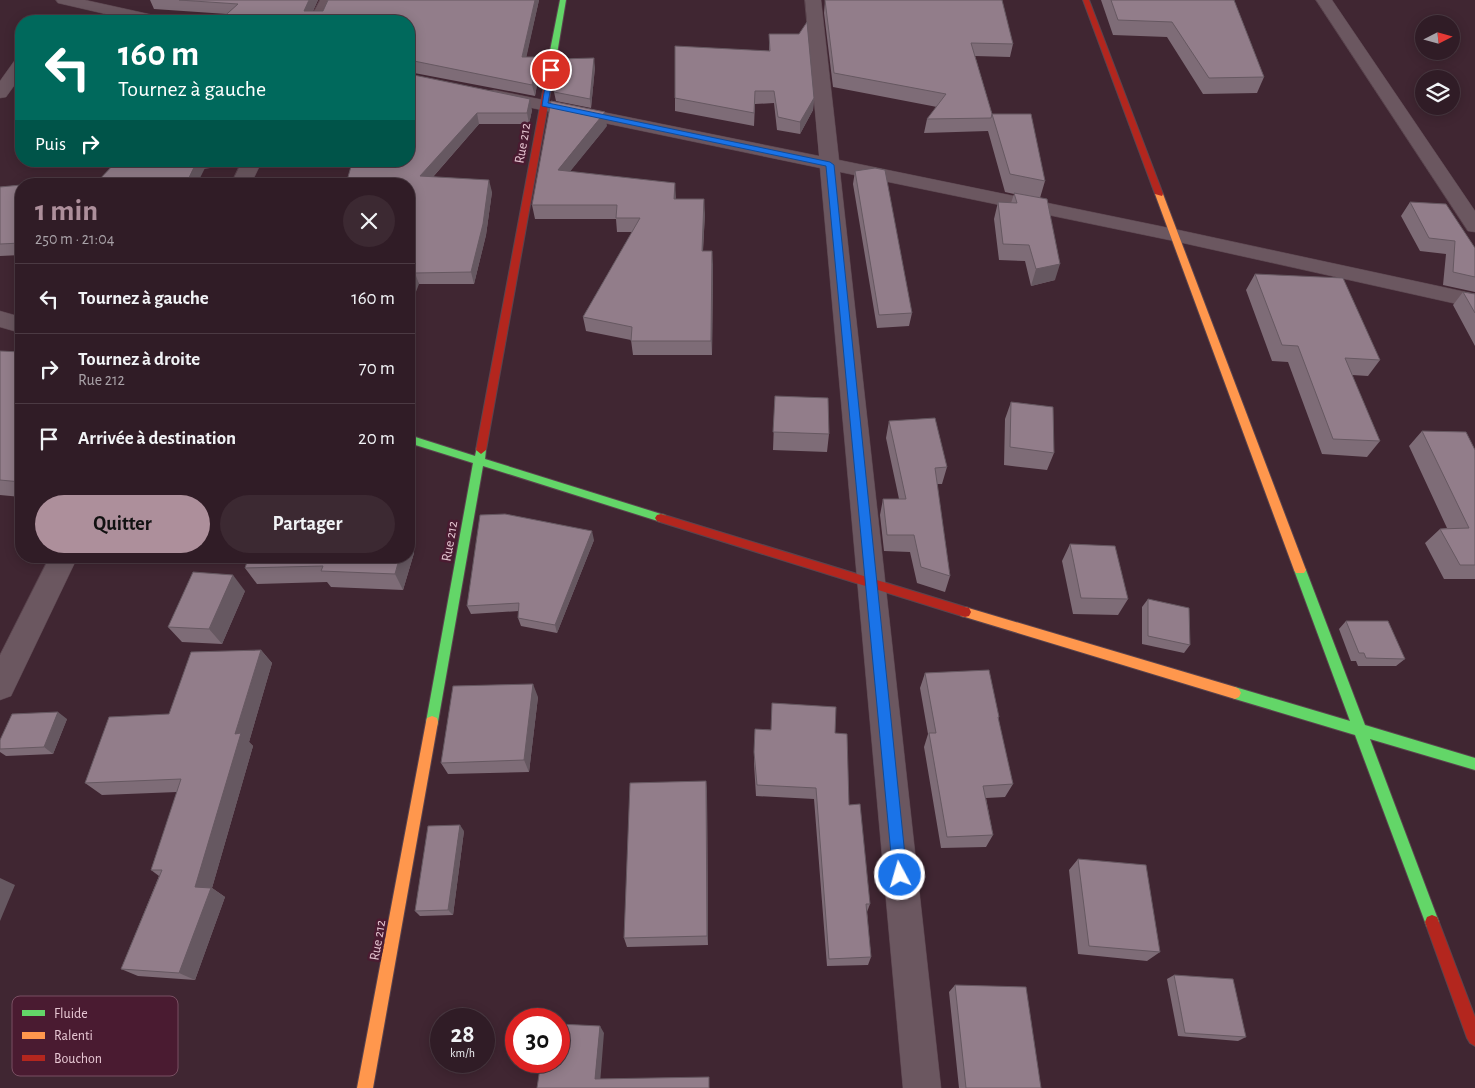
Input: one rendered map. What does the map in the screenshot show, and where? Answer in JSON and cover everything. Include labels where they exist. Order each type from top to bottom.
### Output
[{"type":"street","points":[[320,15],[328,0]]},
{"type":"street","name":"Rue 212","points":[[366,1088],[563,0]]},
{"type":"street","points":[[813,0],[922,1088]]},
{"type":"street","points":[[1086,0],[1475,1038]]},
{"type":"street","points":[[1324,0],[1475,226]]},
{"type":"street","points":[[65,4],[124,15]]},
{"type":"street","points":[[0,93],[15,72]]},
{"type":"street","points":[[479,92],[1174,235],[1475,301]]},
{"type":"street","points":[[0,319],[15,323]]},
{"type":"street","points":[[415,441],[871,584],[1475,764]]},
{"type":"street","points":[[0,686],[61,563]]},
{"type":"building","points":[[179,0],[309,0],[304,11],[323,11],[328,0],[535,0],[522,57],[538,57],[532,85],[415,61],[415,15],[226,15],[238,4]]},
{"type":"building","points":[[825,0],[1002,0],[1013,44],[971,43],[992,114],[991,118],[927,119],[946,94],[834,73]]},
{"type":"building","points":[[1111,0],[1234,0],[1264,77],[1209,78],[1172,22],[1118,20]]},
{"type":"building","points":[[807,22],[814,98],[800,122],[778,117],[774,91],[755,91],[754,113],[675,98],[675,46],[770,51],[769,34],[799,34]]},
{"type":"building","points":[[594,58],[590,99],[554,92],[560,59]]},
{"type":"building","points":[[415,75],[530,99],[527,113],[477,113],[420,176],[489,180],[483,224],[471,272],[415,273],[415,178],[348,178],[351,167],[415,167]]},
{"type":"building","points":[[551,101],[605,112],[558,170],[675,183],[674,199],[704,199],[702,251],[712,251],[711,341],[631,341],[632,327],[583,317],[640,218],[616,218],[617,205],[532,205]]},
{"type":"building","points":[[992,114],[1031,114],[1045,181],[1010,174]]},
{"type":"building","points":[[111,167],[194,167],[189,178],[101,178]]},
{"type":"building","points":[[875,168],[885,170],[912,313],[879,315],[855,171]]},
{"type":"building","points":[[15,186],[15,243],[0,244],[0,187]]},
{"type":"building","points":[[1014,193],[1047,199],[1060,264],[1036,269],[1029,245],[1003,244],[998,202],[1017,203]]},
{"type":"building","points":[[1410,202],[1446,204],[1475,248],[1475,277],[1453,272],[1455,241],[1429,238]]},
{"type":"building","points":[[1255,274],[1343,278],[1380,360],[1345,358],[1380,441],[1333,439],[1298,346],[1282,345]]},
{"type":"building","points":[[1463,292],[1475,294],[1475,313]]},
{"type":"building","points":[[0,351],[15,352],[15,481],[0,480]]},
{"type":"building","points":[[775,396],[828,398],[829,434],[773,432]]},
{"type":"building","points":[[1011,402],[1053,407],[1054,453],[1010,447]]},
{"type":"building","points":[[935,418],[947,467],[935,468],[950,576],[921,567],[914,535],[887,535],[883,499],[906,499],[889,421]]},
{"type":"building","points":[[1422,431],[1466,432],[1475,450],[1475,565],[1460,565],[1440,529],[1469,528]]},
{"type":"building","points":[[505,514],[592,531],[555,625],[518,618],[519,603],[467,606],[480,515]]},
{"type":"building","points":[[1070,544],[1115,546],[1128,599],[1081,598]]},
{"type":"building","points":[[247,563],[398,563],[395,574],[321,571],[323,566],[245,568]]},
{"type":"building","points":[[193,572],[233,575],[209,629],[168,627]]},
{"type":"building","points":[[1148,599],[1189,608],[1190,645],[1148,636]]},
{"type":"building","points":[[1346,621],[1388,621],[1405,659],[1366,658],[1364,653],[1359,653]]},
{"type":"building","points":[[261,650],[235,734],[241,733],[195,887],[211,888],[179,973],[121,969],[162,870],[151,870],[181,779],[85,783],[109,717],[169,714],[191,652]]},
{"type":"building","points":[[989,670],[1013,784],[983,786],[993,835],[947,837],[929,733],[936,733],[925,673]]},
{"type":"building","points":[[533,684],[524,760],[441,763],[453,686]]},
{"type":"building","points":[[772,703],[836,707],[835,733],[847,734],[849,805],[860,804],[870,904],[866,904],[871,957],[829,959],[816,788],[757,785],[754,752],[755,729],[771,730]]},
{"type":"building","points":[[58,712],[44,747],[0,749],[0,740],[12,714]]},
{"type":"building","points":[[706,781],[707,936],[624,938],[630,783]]},
{"type":"building","points":[[460,825],[448,910],[415,911],[428,826]]},
{"type":"building","points":[[1078,859],[1146,865],[1160,952],[1089,946]]},
{"type":"building","points":[[1174,975],[1233,979],[1246,1037],[1185,1033]]},
{"type":"building","points":[[955,985],[1026,987],[1041,1088],[966,1088]]},
{"type":"building","points":[[570,1025],[600,1026],[595,1079],[709,1077],[709,1088],[537,1088],[539,1073],[570,1073]]},
{"type":"traffic: fast","points":[[551,66],[563,0]]},
{"type":"traffic: fast","points":[[415,441],[661,518]]},
{"type":"traffic: fast","points":[[432,722],[481,450]]},
{"type":"traffic: fast","points":[[1300,570],[1432,922]]},
{"type":"traffic: fast","points":[[1235,693],[1475,764]]},
{"type":"traffic: slow","points":[[1159,194],[1300,570]]},
{"type":"traffic: slow","points":[[965,612],[1235,693]]},
{"type":"traffic: slow","points":[[365,1088],[432,722]]},
{"type":"traffic: jam","points":[[1086,0],[1159,194]]},
{"type":"traffic: jam","points":[[481,450],[551,66]]},
{"type":"traffic: jam","points":[[661,518],[965,612]]},
{"type":"traffic: jam","points":[[1432,922],[1475,1038]]},
{"type":"route","points":[[551,70],[544,104],[830,165],[900,875]]}]
